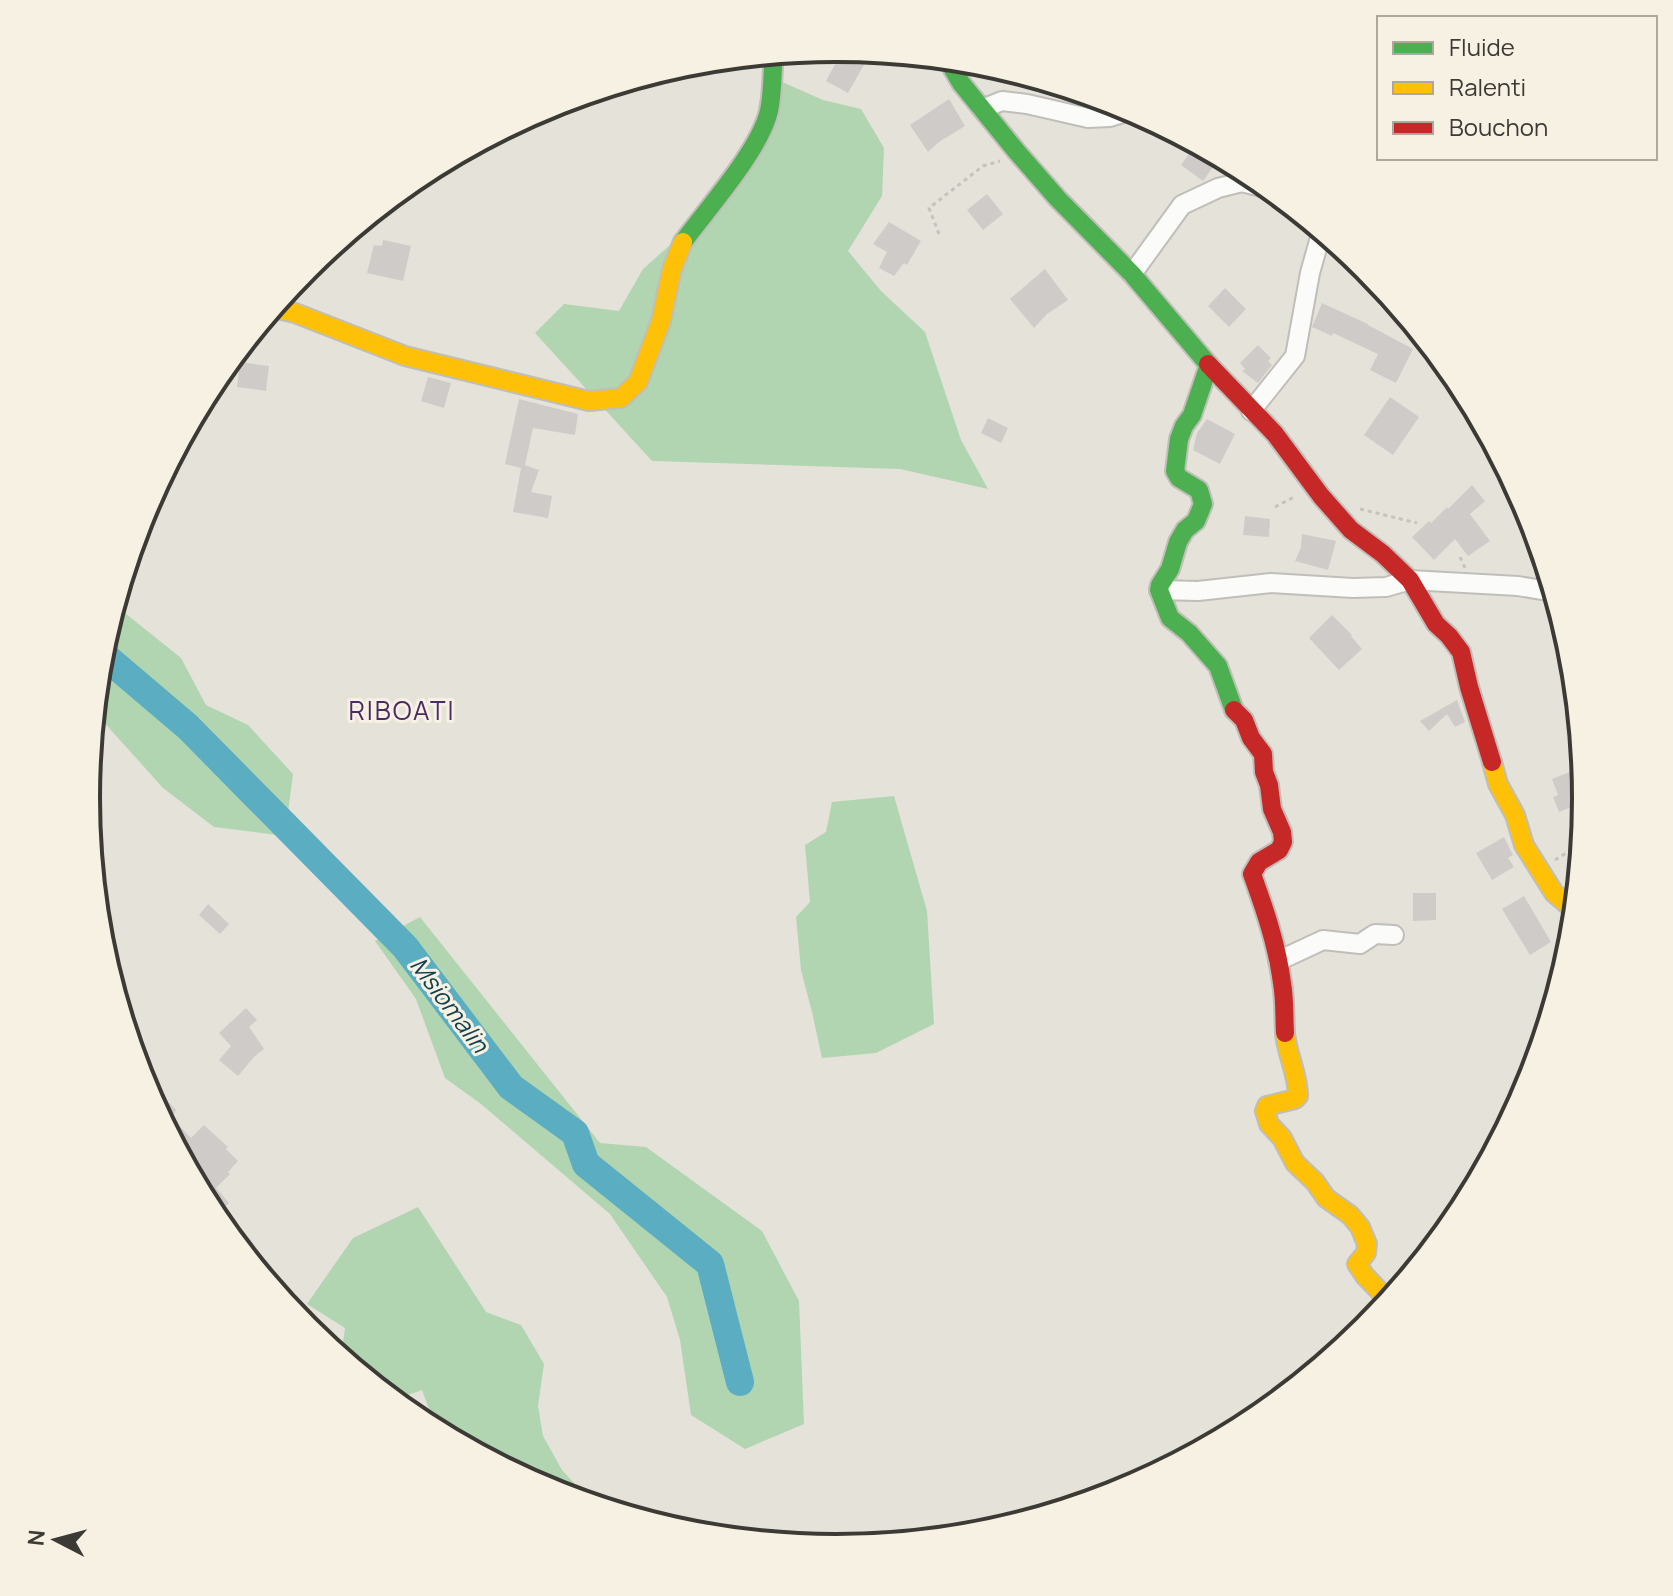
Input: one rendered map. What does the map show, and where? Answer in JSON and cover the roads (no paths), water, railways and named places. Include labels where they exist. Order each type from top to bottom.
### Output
[{"type":"street","points":[[285,311],[420,360],[589,401],[621,398],[638,382],[661,321],[672,269],[681,245],[762,132],[769,110],[773,65]]},
{"type":"street","points":[[954,72],[1058,199],[1132,274],[1209,365],[1275,434],[1321,496],[1351,530],[1410,580],[1436,624],[1461,652],[1498,784],[1515,815],[1524,845],[1554,893],[1565,902]]},
{"type":"street","points":[[982,109],[1002,101],[1088,118],[1113,116]]},
{"type":"street","points":[[1132,274],[1182,205],[1218,188],[1239,183]]},
{"type":"street","points":[[1251,411],[1295,356],[1319,242]]},
{"type":"street","points":[[1209,365],[1192,415],[1179,439],[1175,471],[1179,478],[1199,490],[1203,504],[1196,521],[1185,530],[1178,542],[1170,569],[1159,590],[1170,618],[1189,633],[1218,666],[1234,711],[1244,720],[1251,738],[1263,754],[1272,809],[1282,832],[1283,842],[1279,850],[1259,862],[1252,874],[1278,961],[1287,1052],[1297,1076],[1298,1096],[1267,1106],[1265,1111],[1269,1124],[1282,1138],[1295,1163],[1326,1198],[1350,1215],[1360,1227],[1367,1244],[1366,1253],[1357,1264],[1381,1293]]},
{"type":"street","points":[[1159,590],[1198,591],[1271,583],[1386,587],[1410,580],[1541,587]]},
{"type":"street","points":[[1278,961],[1323,940],[1360,944],[1375,934],[1394,935]]},
{"type":"waterway","name":"Msiomalin","points":[[113,664],[188,727],[405,947],[511,1087],[575,1133],[586,1164],[710,1264],[740,1382]]},
{"type":"district","name":"RIBOATI","points":[[402,711]]}]
